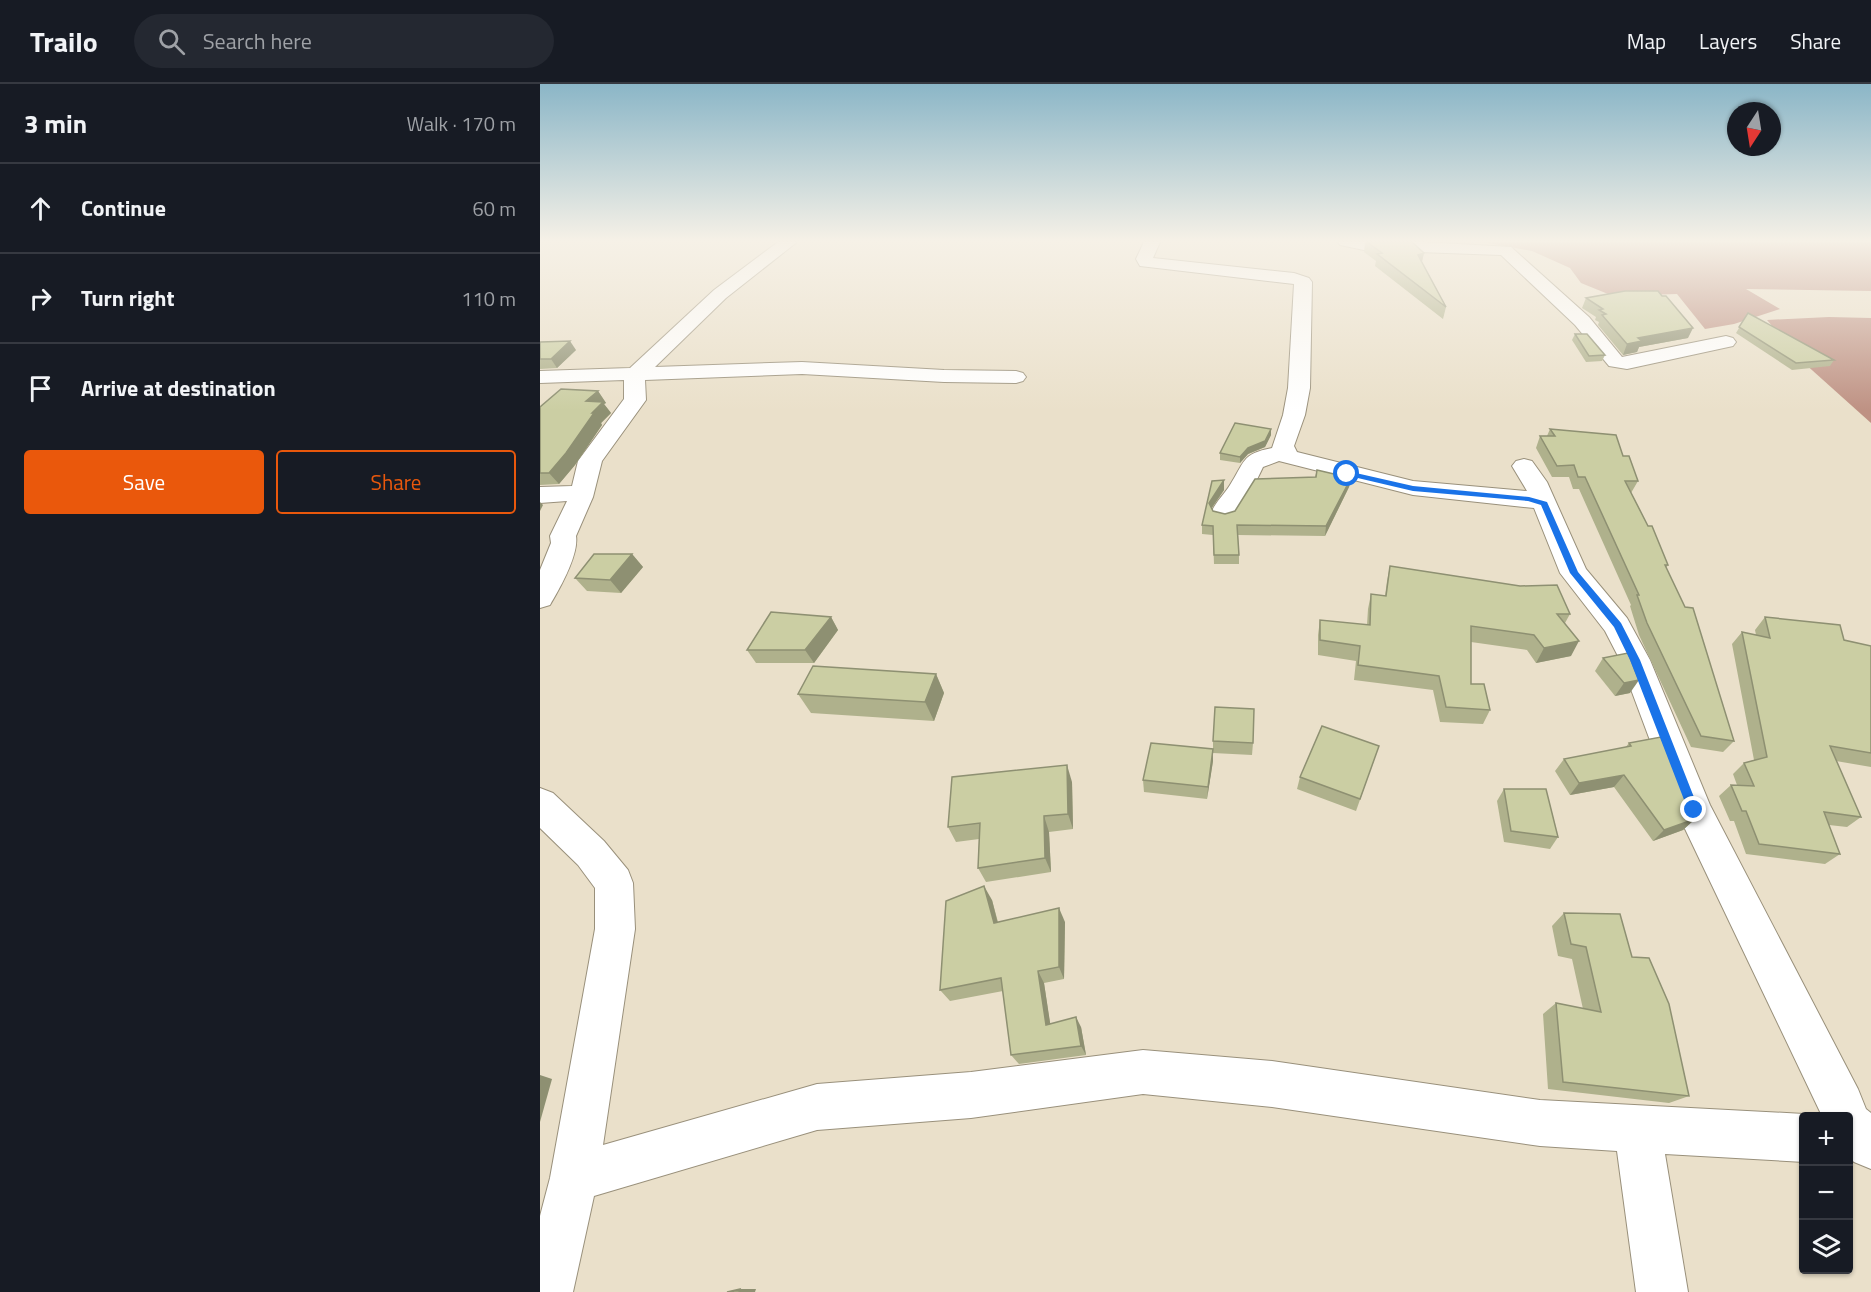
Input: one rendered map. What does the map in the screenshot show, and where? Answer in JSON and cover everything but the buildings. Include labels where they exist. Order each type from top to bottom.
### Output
[{"type":"street","points":[[540,598],[549,583],[552,544],[563,536],[582,493],[590,461],[635,400],[634,375],[715,298]]},
{"type":"street","points":[[1283,453],[1283,439],[1294,415],[1299,388],[1302,298]]},
{"type":"street","points":[[1557,298],[1582,321],[1616,362],[1627,363],[1726,342]]},
{"type":"street","points":[[540,377],[802,368],[1016,377]]},
{"type":"street","points":[[1224,513],[1228,503],[1241,488],[1253,463],[1262,457],[1283,453],[1293,460],[1413,488],[1529,499],[1544,503]]},
{"type":"street","points":[[1524,466],[1535,482],[1574,573],[1617,625],[1635,660],[1694,810],[1844,1112]]},
{"type":"street","points":[[540,495],[582,493]]},
{"type":"street","points":[[540,804],[591,853],[614,883],[615,929],[574,1178],[547,1292]]},
{"type":"street","points":[[574,1178],[817,1107],[971,1095],[1143,1072],[1272,1084],[1540,1123],[1799,1138]]},
{"type":"street","points":[[1638,1129],[1662,1292]]},
{"type":"street","points":[[1853,1129],[1871,1145]]},
{"type":"shaded area","points":[[1680,298],[1762,298],[1780,309],[1734,324],[1705,329]]},
{"type":"shaded area","points":[[1829,317],[1871,318],[1871,423],[1803,362],[1767,320]]},
{"type":"route","points":[[1347,474],[1413,488],[1529,499],[1544,503],[1574,573],[1617,625],[1635,660],[1694,810]]}]
